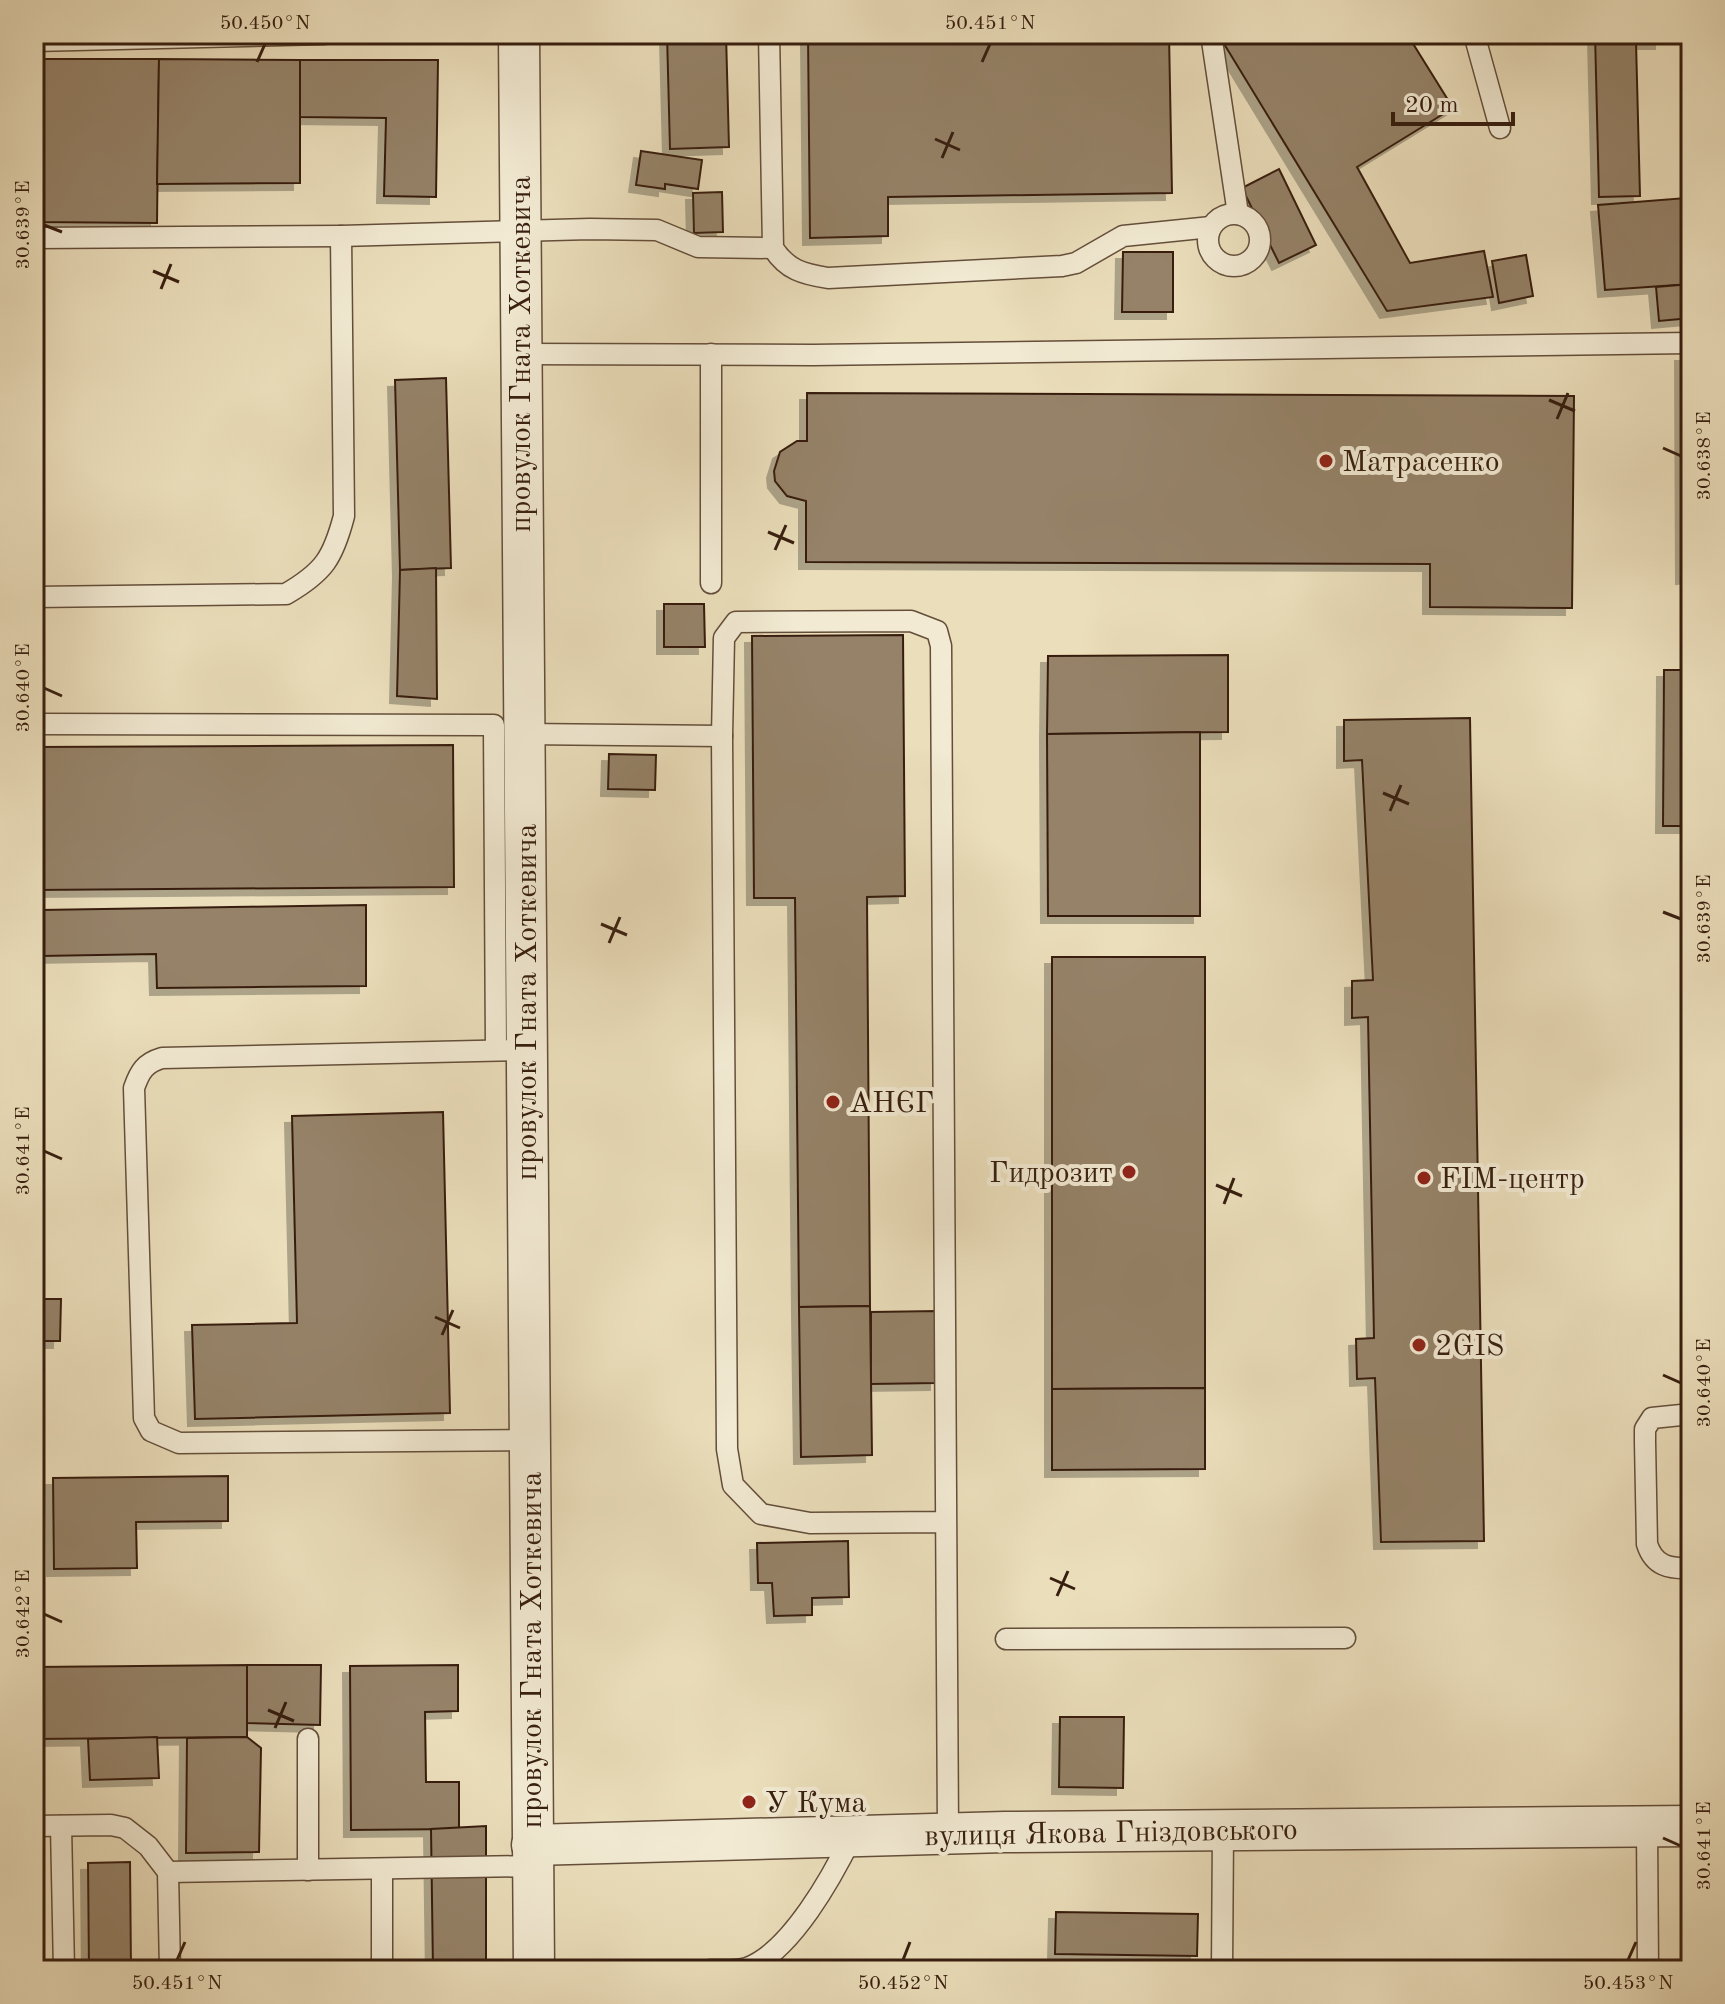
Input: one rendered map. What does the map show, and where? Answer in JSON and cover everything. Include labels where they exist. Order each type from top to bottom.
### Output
[{"type":"street","name":"провулок Гната Хоткевича","points":[[519,34],[524,734],[511,1050],[529,1440],[534,1970]]},
{"type":"street","name":"вулиця Якова Гніздовського","points":[[532,1856],[948,1833],[1691,1826]]},
{"type":"lane","points":[[34,41],[324,34]]},
{"type":"lane","points":[[769,34],[773,248],[784,264],[801,273],[828,278],[1062,266],[1076,263],[1123,236],[1211,227]]},
{"type":"lane","points":[[1211,34],[1236,204],[1253,222],[1260,237],[1257,254],[1243,265],[1225,265],[1211,254],[1208,236],[1211,227],[1236,204]]},
{"type":"lane","points":[[1474,34],[1500,128]]},
{"type":"lane","points":[[1189,228],[1236,204]]},
{"type":"lane","points":[[34,238],[657,230],[698,247],[773,248]]},
{"type":"lane","points":[[34,597],[286,594],[314,578],[334,552],[344,516],[341,236]]},
{"type":"lane","points":[[519,354],[1691,343]]},
{"type":"lane","points":[[711,354],[711,583]]},
{"type":"lane","points":[[945,1522],[810,1523],[761,1514],[733,1485],[727,1449],[722,736],[724,638],[736,622],[911,621],[937,631],[941,646],[948,1833]]},
{"type":"lane","points":[[34,724],[494,725],[511,1050],[162,1058],[149,1062],[139,1072],[134,1088],[144,1418],[151,1431],[179,1443],[529,1440]]},
{"type":"lane","points":[[524,734],[722,736]]},
{"type":"lane","points":[[1691,1414],[1652,1418],[1645,1429],[1645,1442],[1647,1544],[1651,1557],[1661,1565],[1691,1568]]},
{"type":"lane","points":[[1006,1639],[1345,1638]]},
{"type":"lane","points":[[308,1739],[308,1870]]},
{"type":"lane","points":[[34,1826],[111,1825],[125,1828],[138,1836],[168,1872],[170,1970]]},
{"type":"lane","points":[[61,1826],[64,1970]]},
{"type":"lane","points":[[1647,1827],[1648,1970]]},
{"type":"lane","points":[[1222,1970],[1223,1830]]},
{"type":"lane","points":[[710,1970],[746,1968],[764,1958],[785,1939],[832,1877],[852,1836]]},
{"type":"lane","points":[[168,1872],[382,1869],[532,1856]]},
{"type":"lane","points":[[382,1869],[382,1970]]},
{"type":"building","points":[[667,34],[726,34],[729,147],[670,149]]},
{"type":"building","points":[[808,34],[1169,34],[1172,193],[888,197],[888,236],[810,238]]},
{"type":"building","points":[[1218,34],[1407,34],[1453,108],[1357,167],[1410,263],[1484,251],[1493,297],[1387,311]]},
{"type":"building","points":[[1595,34],[1662,34],[1662,42],[1636,42],[1640,196],[1599,197]]},
{"type":"building","points":[[34,59],[159,59],[157,223],[34,222]]},
{"type":"building","points":[[159,59],[300,60],[300,183],[157,184]]},
{"type":"building","points":[[300,60],[438,60],[436,197],[384,196],[386,118],[300,117]]},
{"type":"building","points":[[641,151],[702,160],[698,189],[665,184],[665,189],[636,185]]},
{"type":"building","points":[[1279,169],[1316,245],[1279,263],[1242,188]]},
{"type":"building","points":[[722,192],[723,232],[694,233],[693,193]]},
{"type":"building","points":[[1686,198],[1691,284],[1605,290],[1598,205]]},
{"type":"building","points":[[1123,252],[1173,252],[1173,312],[1122,312]]},
{"type":"building","points":[[1526,255],[1533,296],[1499,303],[1492,261]]},
{"type":"building","points":[[1691,284],[1691,318],[1659,321],[1656,287]]},
{"type":"building","points":[[1682,354],[1691,354],[1691,576],[1683,577]]},
{"type":"building","points":[[446,378],[451,568],[400,570],[395,380]]},
{"type":"building","points":[[807,393],[1574,396],[1572,608],[1430,607],[1430,564],[806,562],[806,501],[787,496],[775,481],[774,471],[780,452],[797,441],[807,441]]},
{"type":"building","points":[[436,568],[437,699],[397,696],[400,570]]},
{"type":"building","points":[[664,604],[704,604],[705,647],[664,647]]},
{"type":"building","name":"АНЄГ","points":[[903,635],[905,896],[867,897],[870,1306],[799,1307],[795,898],[754,898],[752,636]]},
{"type":"building","points":[[1228,655],[1228,732],[1047,734],[1048,656]]},
{"type":"building","points":[[1664,670],[1691,670],[1691,826],[1663,826]]},
{"type":"building","name":"FIM-центр","points":[[1470,718],[1484,1541],[1381,1542],[1375,1378],[1357,1379],[1356,1339],[1374,1338],[1368,1017],[1352,1018],[1352,981],[1373,980],[1362,760],[1344,761],[1344,720]]},
{"type":"building","points":[[1200,732],[1200,916],[1048,916],[1047,734]]},
{"type":"building","points":[[453,745],[454,887],[34,890],[34,747]]},
{"type":"building","points":[[609,754],[656,755],[655,790],[608,789]]},
{"type":"building","points":[[366,905],[366,986],[157,988],[156,954],[41,956],[40,910]]},
{"type":"building","name":"Гидрозит","points":[[1052,957],[1205,957],[1205,1388],[1052,1389]]},
{"type":"building","points":[[443,1112],[450,1413],[195,1419],[192,1325],[297,1323],[292,1116]]},
{"type":"building","points":[[34,1299],[61,1299],[60,1341],[34,1341]]},
{"type":"building","points":[[870,1306],[872,1455],[801,1457],[799,1307]]},
{"type":"building","points":[[937,1311],[937,1383],[871,1384],[871,1312]]},
{"type":"building","points":[[1205,1388],[1205,1469],[1052,1470],[1052,1389]]},
{"type":"building","points":[[228,1476],[228,1521],[136,1522],[137,1568],[54,1569],[53,1478]]},
{"type":"building","points":[[848,1541],[849,1597],[812,1598],[812,1615],[774,1616],[772,1583],[758,1583],[757,1543]]},
{"type":"building","points":[[247,1665],[321,1665],[320,1725],[247,1723]]},
{"type":"building","points":[[247,1665],[247,1737],[34,1739],[34,1667]]},
{"type":"building","points":[[458,1665],[458,1711],[425,1712],[426,1782],[459,1782],[459,1829],[351,1830],[350,1666]]},
{"type":"building","points":[[1060,1717],[1124,1717],[1123,1788],[1059,1787]]},
{"type":"building","points":[[157,1737],[159,1778],[90,1780],[88,1739]]},
{"type":"building","points":[[247,1737],[261,1748],[259,1852],[186,1853],[187,1738]]},
{"type":"building","points":[[486,1826],[486,1970],[433,1970],[431,1829]]},
{"type":"building","points":[[130,1862],[131,1970],[89,1970],[88,1863]]},
{"type":"building","points":[[1056,1912],[1198,1914],[1197,1956],[1055,1954]]},
{"type":"place","name":"Матрасенко","points":[[1326,461]]},
{"type":"place","name":"АНЄГ","points":[[833,1102]]},
{"type":"place","name":"Гидрозит","points":[[1129,1172]]},
{"type":"place","name":"FIM-центр","points":[[1424,1178]]},
{"type":"place","name":"2GIS","points":[[1419,1345]]},
{"type":"place","name":"У Кума","points":[[749,1802]]}]
